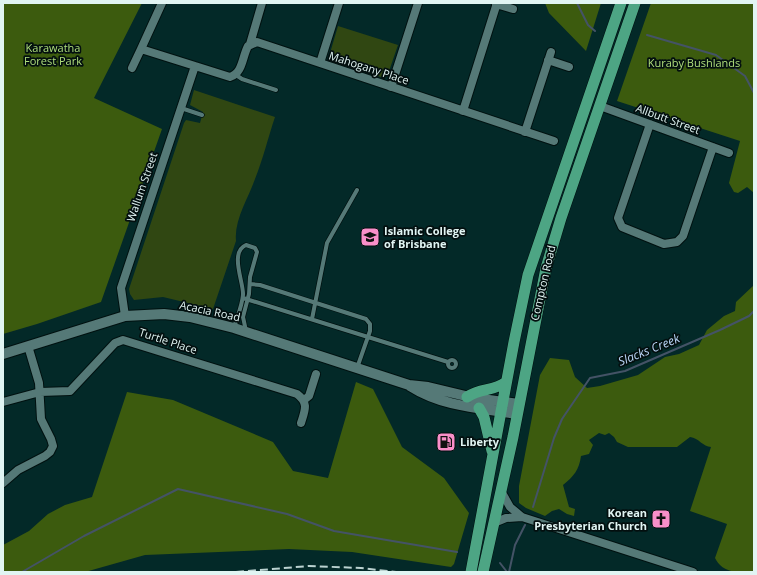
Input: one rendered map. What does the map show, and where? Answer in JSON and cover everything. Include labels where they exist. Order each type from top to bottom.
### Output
[{"type":"main road","name":"Compton Road","points":[[471,572],[520,308],[533,259],[621,3]]},
{"type":"main road","name":"Compton Road","points":[[483,572],[518,409],[547,262],[635,3]]},
{"type":"main road","points":[[467,397],[476,391],[500,386],[506,382]]},
{"type":"main road","points":[[479,408],[484,418],[489,444],[493,453]]},
{"type":"street","points":[[132,68],[162,3]]},
{"type":"street","points":[[141,49],[230,77],[236,75],[245,51],[250,44],[262,3]]},
{"type":"street","points":[[320,63],[339,3]]},
{"type":"street","points":[[391,87],[418,3]]},
{"type":"street","points":[[463,111],[496,4],[513,9]]},
{"type":"street","name":"Mahogany Place","points":[[250,44],[257,42],[554,141]]},
{"type":"street","points":[[525,132],[549,56],[569,67]]},
{"type":"street","name":"Wallum Street","points":[[125,316],[121,288],[194,66]]},
{"type":"street","name":"Allbutt Street","points":[[600,106],[729,153]]},
{"type":"street","points":[[650,124],[618,218],[622,227],[664,244],[676,242],[683,236],[713,147]]},
{"type":"street","name":"Acacia Road","points":[[3,354],[125,316],[144,314],[175,316],[234,328],[409,385],[431,397],[460,406],[479,408],[502,406]]},
{"type":"street","name":"Turtle Place","points":[[3,402],[40,392],[70,391],[115,343],[123,340],[297,394],[304,400]]},
{"type":"street","points":[[3,483],[18,470],[45,456],[52,449],[52,439],[41,419],[40,392],[28,346]]},
{"type":"street","points":[[301,423],[306,407],[304,400],[309,396],[316,374]]},
{"type":"street","name":"Acacia Road","points":[[409,385],[428,387],[518,409]]},
{"type":"street","points":[[501,491],[510,506],[522,517]]},
{"type":"street","points":[[494,523],[506,518],[522,517],[693,572]]},
{"type":"lane","points":[[236,75],[242,79],[276,90]]},
{"type":"lane","points":[[181,108],[202,115]]},
{"type":"lane","points":[[312,319],[317,303],[327,243],[357,190]]},
{"type":"lane","points":[[234,328],[243,298],[243,289],[238,262],[242,247],[244,245],[255,248],[257,251],[248,300],[243,317],[246,332]]},
{"type":"lane","points":[[250,284],[260,285],[366,319],[370,326],[357,368]]},
{"type":"lane","points":[[243,298],[448,362]]},
{"type":"green space","name":"Karawatha Forest Park","points":[[3,3],[142,3],[94,98],[162,129],[101,302],[3,334]]},
{"type":"green space","points":[[545,3],[601,3],[586,51],[549,13]]},
{"type":"green space","name":"Kuraby Bushlands","points":[[651,3],[754,3],[754,193],[747,187],[738,193],[734,192],[729,183],[740,141],[617,101]]},
{"type":"green space","points":[[338,26],[398,45],[388,74],[384,78],[330,60],[330,53]]},
{"type":"green space","points":[[194,90],[275,117],[258,171],[239,217],[236,241],[213,309],[163,297],[134,300],[129,289],[184,123],[186,120],[200,123],[203,112],[190,105]]},
{"type":"green space","points":[[754,285],[754,572],[732,571],[722,567],[715,558],[727,524],[690,511],[711,447],[708,447],[690,437],[677,447],[628,447],[617,442],[609,433],[605,435],[599,433],[589,440],[593,445],[589,454],[581,456],[579,465],[575,472],[563,485],[569,507],[575,509],[574,516],[559,509],[552,511],[545,516],[526,508],[519,503],[519,486],[540,375],[550,358],[569,360],[575,377],[587,388],[600,386],[638,375],[665,357],[679,354],[699,345],[707,330],[724,316],[735,311],[736,302]]},
{"type":"green space","points":[[356,382],[373,389],[402,447],[444,478],[469,513],[454,564],[451,567],[352,552],[289,549],[145,555],[85,572],[3,572],[3,545],[29,531],[48,514],[65,505],[92,497],[127,392],[173,400],[273,442],[293,471],[328,478]]},
{"type":"waterway","name":"Slacks Creek","points":[[577,3],[588,25],[595,31]]},
{"type":"waterway","name":"Slacks Creek","points":[[647,35],[716,55],[745,76],[754,93]]},
{"type":"waterway","name":"Slacks Creek","points":[[533,507],[554,438],[562,419],[590,378],[625,371],[720,330],[749,316],[754,311]]},
{"type":"waterway","points":[[22,572],[84,536],[178,489],[287,514],[334,531],[457,552]]},
{"type":"waterway","name":"Slacks Creek","points":[[509,572],[515,545],[525,525]]},
{"type":"waterway","points":[[500,563],[507,572]]},
{"type":"railway","points":[[236,572],[309,566],[361,568],[396,572]]},
{"type":"place","name":"Islamic College of Brisbane","points":[[370,237]]},
{"type":"place","name":"Liberty","points":[[446,442]]},
{"type":"place","name":"Korean Presbyterian Church","points":[[661,519]]}]
